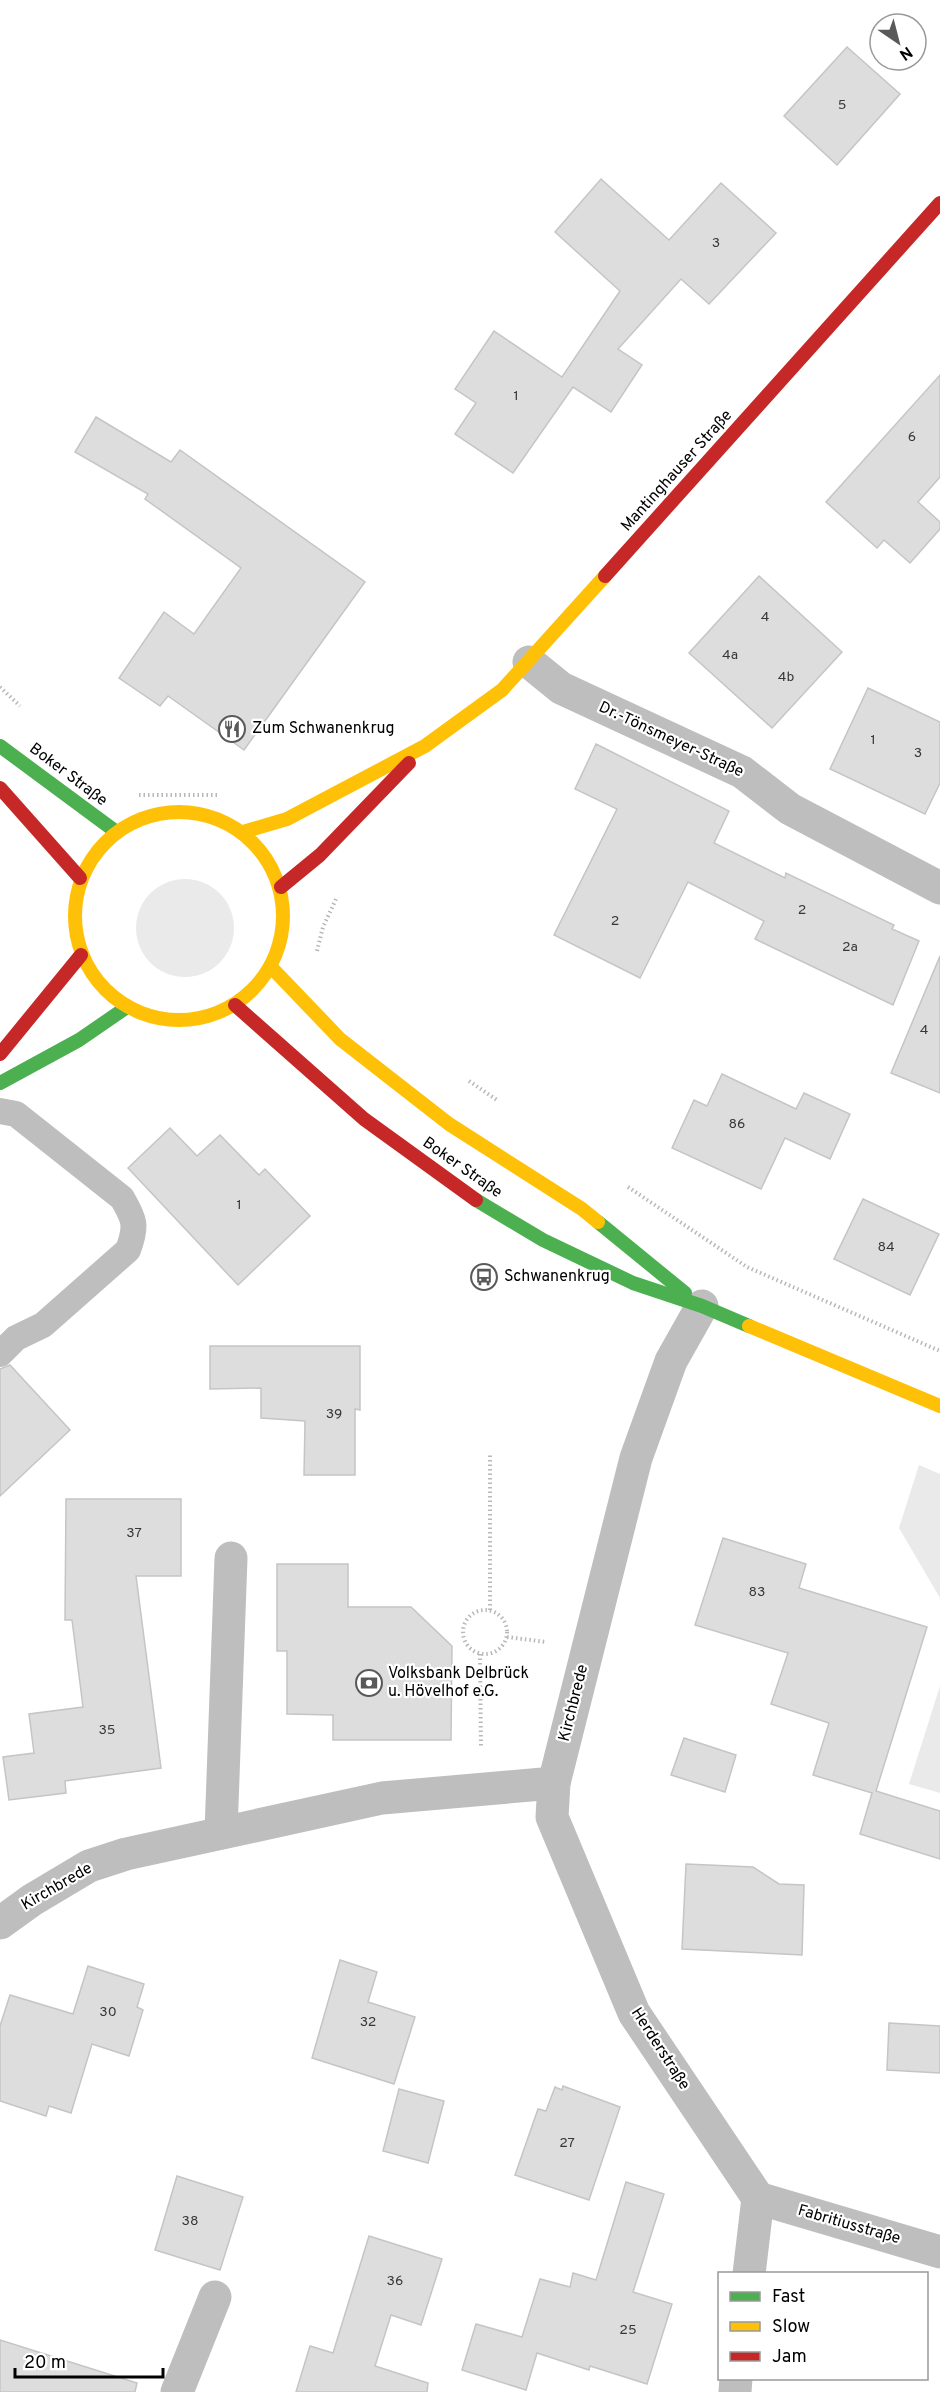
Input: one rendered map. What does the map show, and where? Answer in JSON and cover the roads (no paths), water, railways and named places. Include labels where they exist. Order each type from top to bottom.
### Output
[{"type":"main road","name":"Mantinghauser Straße","points":[[243,832],[287,819],[424,746],[502,690],[940,203]]},
{"type":"main road","name":"Boker Straße","points":[[0,746],[115,831]]},
{"type":"main road","name":"Mantinghauser Straße","points":[[281,887],[320,855],[371,805],[424,746]]},
{"type":"main road","points":[[0,788],[80,878]]},
{"type":"main road","points":[[180,810],[213,816],[243,832],[266,856],[281,887],[284,914],[281,942],[271,967],[255,988],[235,1005],[200,1018],[162,1020],[127,1007],[100,986],[81,955],[74,917],[80,878],[95,853],[115,831],[146,816],[180,810]]},
{"type":"main road","points":[[0,1054],[81,955]]},
{"type":"main road","name":"Boker Straße","points":[[271,967],[340,1039],[449,1124],[582,1209],[702,1306]]},
{"type":"main road","name":"Boker Straße","points":[[235,1005],[364,1119],[472,1198],[543,1240],[633,1283],[702,1306],[940,1406]]},
{"type":"main road","points":[[0,1083],[79,1040],[127,1007]]},
{"type":"street","name":"Dr.-Tönsmeyer-Straße","points":[[529,662],[561,688],[742,772],[790,809],[940,888]]},
{"type":"street","name":"Kirchbrede","points":[[0,1923],[32,1900],[89,1866],[126,1854],[382,1798],[554,1783],[636,1458],[671,1361],[702,1306]]},
{"type":"street","points":[[221,1832],[231,1557]]},
{"type":"street","name":"Herderstraße","points":[[554,1783],[552,1817],[634,2013],[758,2198]]},
{"type":"street","points":[[749,2272],[758,2198]]},
{"type":"street","name":"Fabritiusstraße","points":[[758,2198],[940,2252]]},
{"type":"street","points":[[177,2392],[215,2298]]},
{"type":"lane","points":[[0,1111],[16,1114],[122,1198],[134,1217],[135,1232],[128,1250],[44,1325],[16,1338],[0,1354]]},
{"type":"place","name":"Zum Schwanenkrug","points":[[232,729]]},
{"type":"place","name":"Schwanenkrug","points":[[484,1277]]},
{"type":"place","name":"Volksbank Delbrück u. Hövelhof e.G.","points":[[369,1683]]}]
